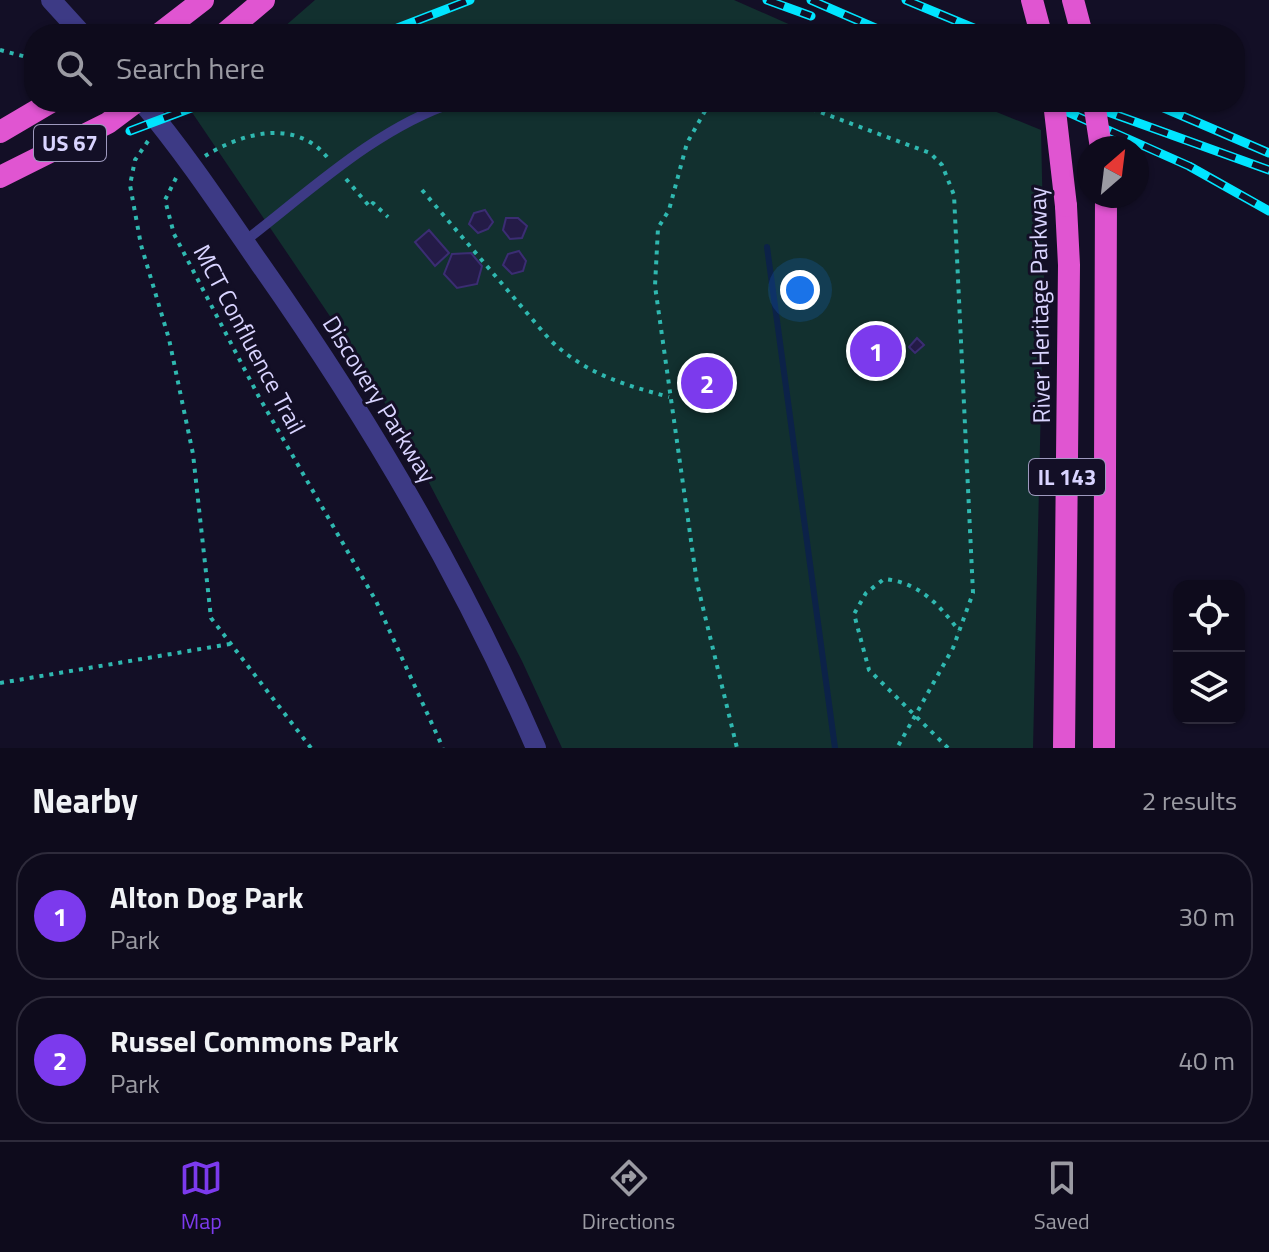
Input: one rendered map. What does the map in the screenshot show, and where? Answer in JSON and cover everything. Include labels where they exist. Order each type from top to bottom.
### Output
[{"type":"highway","points":[[172,24],[203,0]]},
{"type":"highway","points":[[236,24],[264,0]]},
{"type":"highway","points":[[1073,0],[1080,24]]},
{"type":"highway","points":[[1084,24],[1092,0]]},
{"type":"highway","name":"US 67","points":[[0,132],[34,112]]},
{"type":"highway","name":"US 67","points":[[0,177],[124,112]]},
{"type":"highway","name":"River Heritage Parkway","points":[[1055,112],[1069,265],[1064,748]]},
{"type":"highway","points":[[1096,112],[1099,136]]},
{"type":"highway","name":"IL 143","points":[[1104,748],[1107,208]]},
{"type":"street","points":[[51,0],[73,24]]},
{"type":"street","name":"Discovery Parkway","points":[[148,112],[245,241],[356,407],[419,510],[468,603],[536,748]]},
{"type":"lane","points":[[245,241],[337,170],[426,112]]},
{"type":"path","points":[[0,50],[24,56]]},
{"type":"path","points":[[704,112],[687,143],[669,210],[658,228],[655,286],[697,583],[737,748]]},
{"type":"path","points":[[820,112],[930,153],[949,178],[954,195],[973,593],[959,631],[897,748]]},
{"type":"path","points":[[160,126],[135,160],[130,185],[141,245],[169,339],[193,454],[211,618],[311,748]]},
{"type":"path","name":"MCT Confluence Trail","points":[[388,217],[373,203],[370,207],[318,146],[270,131],[234,138],[190,165],[171,182],[165,200],[174,234],[259,397],[376,601],[443,748]]},
{"type":"path","points":[[422,190],[550,340],[574,363],[616,382],[669,397]]},
{"type":"path","points":[[948,748],[869,670],[854,614],[866,593],[884,579],[907,581],[941,607],[959,631]]},
{"type":"path","points":[[0,683],[232,644]]},
{"type":"green space","points":[[315,0],[734,0],[788,24],[287,24]]},
{"type":"green space","points":[[192,112],[997,112],[1041,130],[1044,271],[1033,748],[562,748],[522,661],[401,429],[344,337]]},
{"type":"building","points":[[485,210],[493,222],[488,229],[478,233],[469,224],[474,213]]},
{"type":"building","points":[[506,218],[518,218],[527,226],[522,238],[510,239],[503,230]]},
{"type":"building","points":[[429,230],[449,253],[435,266],[415,242]]},
{"type":"building","points":[[519,251],[526,261],[523,271],[512,274],[503,265],[508,254]]},
{"type":"building","points":[[471,253],[482,266],[477,284],[457,288],[444,274],[452,254]]},
{"type":"building","points":[[917,338],[924,345],[915,353],[909,347]]},
{"type":"waterway","points":[[767,247],[835,748]]},
{"type":"railway","points":[[408,24],[470,0]]},
{"type":"railway","points":[[767,0],[811,16]]},
{"type":"railway","points":[[811,0],[866,24]]},
{"type":"railway","points":[[906,0],[964,24]]},
{"type":"railway","points":[[130,131],[180,112]]},
{"type":"railway","points":[[1068,112],[1189,166],[1269,211]]},
{"type":"railway","points":[[1108,112],[1269,170]]},
{"type":"railway","points":[[1173,112],[1269,153]]},
{"type":"place","name":"Alton Dog Park","points":[[876,351]]},
{"type":"place","name":"Russel Commons Park","points":[[707,383]]}]
